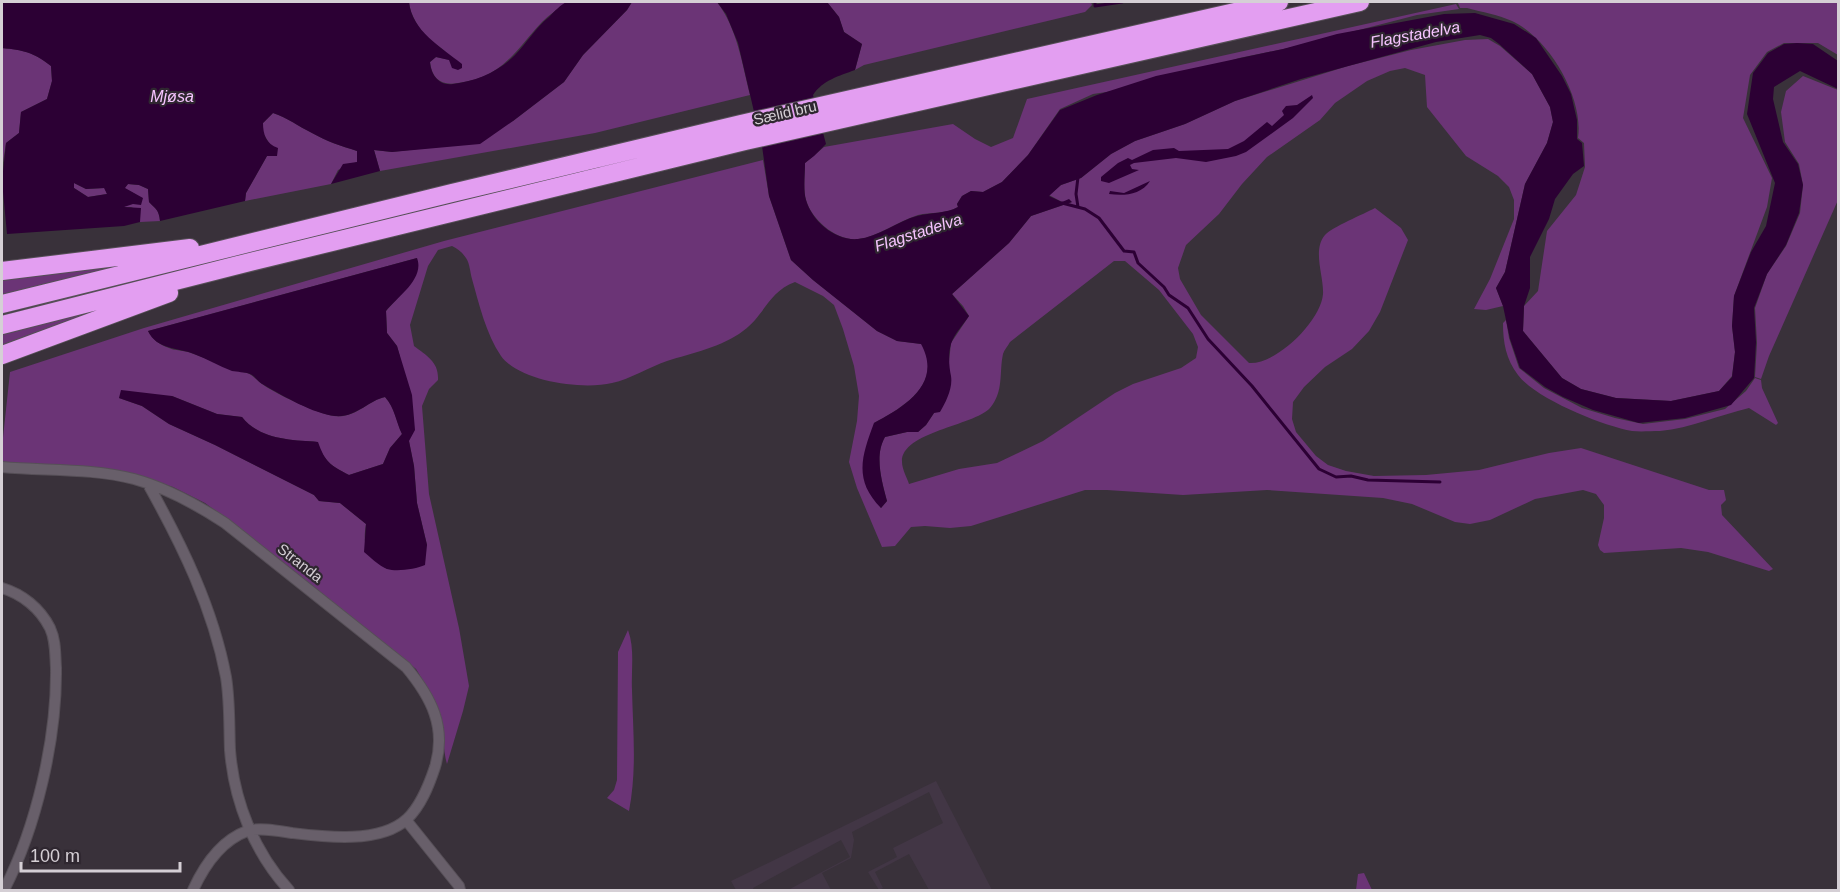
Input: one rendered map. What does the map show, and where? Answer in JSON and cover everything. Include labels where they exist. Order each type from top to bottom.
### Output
[{"type":"highway","points":[[831,112],[1279,2]]},
{"type":"highway","points":[[831,112],[1360,2]]},
{"type":"highway","name":"Sælid bru","points":[[743,133],[831,112]]},
{"type":"highway","points":[[2,304],[234,247],[743,133]]},
{"type":"highway","points":[[2,325],[743,133]]},
{"type":"highway","points":[[2,271],[200,247],[234,247]]},
{"type":"highway","points":[[2,356],[212,278],[238,265]]},
{"type":"street","name":"Stranda","points":[[2,467],[100,473],[134,479],[197,504],[225,523],[406,667],[433,708],[438,723],[436,762],[431,780],[406,820]]},
{"type":"street","points":[[148,484],[185,554],[214,630],[228,697],[234,775],[249,830],[268,864],[289,891]]},
{"type":"street","points":[[2,588],[24,598],[38,610],[47,624],[55,644],[56,686],[50,747],[34,812],[23,847],[4,891]]},
{"type":"street","points":[[193,891],[203,869],[213,856],[234,837],[249,830],[343,838],[382,831],[406,820],[459,886],[460,891]]},
{"type":"shaded area","points":[[409,2],[567,2],[542,22],[515,53],[497,69],[473,80],[452,84],[442,82],[435,77],[430,62],[436,57],[450,60],[449,56],[419,27],[411,12]]},
{"type":"shaded area","points":[[632,2],[717,2],[734,34],[750,95],[595,133],[380,171],[374,150],[392,152],[435,147],[513,121],[564,82],[583,55]]},
{"type":"shaded area","points":[[827,2],[1091,2],[1092,5],[1085,12],[864,65],[855,70],[862,44],[844,32],[839,17]]},
{"type":"shaded area","points":[[1838,2],[1838,55],[1818,43],[1784,43],[1767,52],[1750,75],[1743,118],[1772,178],[1767,207],[1734,296],[1732,326],[1735,352],[1732,376],[1719,391],[1671,401],[1616,398],[1581,389],[1562,378],[1523,331],[1524,306],[1538,291],[1547,231],[1576,195],[1585,167],[1584,143],[1578,138],[1578,122],[1570,88],[1551,55],[1539,41],[1526,29],[1512,21],[1496,15],[1460,8],[1458,3]]},
{"type":"shaded area","points":[[1456,4],[1459,9],[1417,15],[1293,47],[1239,58],[1120,90],[1093,94],[1060,109],[1028,155],[1002,182],[983,192],[971,191],[962,196],[957,204],[958,207],[943,212],[918,215],[866,238],[850,239],[833,233],[819,222],[806,200],[805,163],[824,147],[953,124],[991,147],[1013,138],[1027,99]]},
{"type":"shaded area","points":[[1488,39],[1500,46],[1532,74],[1550,107],[1553,122],[1547,143],[1525,184],[1505,272],[1496,288],[1503,306],[1486,310],[1474,309],[1490,279],[1514,219],[1514,200],[1509,187],[1498,176],[1466,156],[1427,107],[1425,75],[1405,68],[1390,71],[1367,81],[1335,103],[1320,120],[1267,157],[1219,214],[1186,245],[1178,268],[1180,279],[1201,315],[1249,363],[1260,362],[1272,357],[1295,339],[1306,328],[1320,305],[1323,287],[1319,248],[1325,235],[1375,208],[1401,228],[1408,240],[1380,312],[1369,331],[1352,349],[1325,367],[1304,387],[1293,402],[1292,419],[1296,432],[1316,456],[1328,465],[1374,476],[1426,475],[1479,470],[1549,453],[1581,448],[1709,490],[1724,490],[1726,500],[1721,505],[1722,515],[1773,569],[1769,571],[1708,552],[1681,548],[1604,553],[1598,545],[1604,518],[1604,505],[1596,494],[1583,490],[1535,499],[1490,520],[1470,524],[1455,522],[1412,504],[1383,498],[1267,490],[1183,495],[1085,490],[971,526],[911,527],[895,546],[882,547],[857,488],[849,462],[859,396],[854,366],[834,305],[823,296],[795,282],[786,286],[772,298],[757,318],[743,331],[726,341],[612,383],[585,385],[553,382],[522,372],[501,356],[484,319],[467,260],[452,246],[438,250],[428,266],[410,325],[414,346],[431,360],[438,374],[438,380],[429,389],[422,406],[429,494],[459,628],[469,686],[447,764],[437,707],[416,669],[205,503],[173,487],[144,477],[2,464],[10,372],[144,328],[444,241],[763,160],[769,196],[791,260],[877,331],[897,341],[922,344],[927,358],[928,371],[917,392],[897,410],[874,423],[866,486],[881,508],[887,501],[879,460],[885,437],[918,432],[926,425],[934,413],[948,371],[951,343],[969,316],[952,294],[1009,243],[1031,216],[1072,202],[1062,202],[1049,195],[1061,185],[1081,178],[1111,154],[1135,141],[1185,124],[1235,101],[1348,66],[1411,50],[1465,40]],"holes":[[[417,258],[411,283],[386,311],[387,333],[397,346],[400,357],[417,503],[427,545],[387,569],[368,551],[365,539],[366,524],[340,503],[319,501],[314,495],[169,424],[142,406],[119,398],[172,396],[217,414],[242,417],[249,425],[276,437],[317,442],[329,462],[349,475],[383,464],[390,448],[402,434],[393,410],[385,397],[349,415],[326,414],[277,393],[247,373],[188,352],[166,347],[154,339],[148,331]],[[1114,261],[1125,261],[1159,290],[1193,334],[1198,347],[1196,358],[1181,368],[1133,384],[1115,393],[1043,441],[997,463],[959,469],[909,484],[902,462],[905,452],[913,443],[939,430],[969,420],[990,408],[997,395],[1003,354],[1010,342]]]},
{"type":"shaded area","points":[[2,48],[28,52],[45,61],[51,66],[52,81],[47,99],[21,112],[19,133],[6,143],[2,169]]},
{"type":"shaded area","points":[[1803,76],[1838,90],[1838,200],[1761,379],[1755,377],[1757,343],[1755,308],[1767,274],[1786,246],[1800,213],[1803,185],[1799,164],[1785,142],[1781,112],[1786,91]]},
{"type":"shaded area","points":[[273,113],[323,138],[357,151],[357,162],[338,170],[331,184],[245,201],[246,193],[267,156],[277,156],[263,133],[263,123]]},
{"type":"shaded area","points":[[74,183],[86,189],[105,188],[107,194],[88,197],[74,188]]},
{"type":"shaded area","points":[[128,184],[148,189],[149,202],[158,212],[160,221],[140,222],[140,211],[131,207],[123,207],[127,204],[138,204],[135,194],[124,188]]},
{"type":"shaded area","points":[[145,260],[2,295],[2,278]]},
{"type":"shaded area","points":[[137,299],[2,350],[2,334]]},
{"type":"shaded area","points":[[1506,320],[1509,338],[1519,368],[1544,388],[1582,408],[1643,424],[1685,419],[1725,409],[1746,391],[1755,378],[1761,380],[1762,388],[1778,423],[1776,425],[1749,408],[1683,427],[1660,431],[1632,431],[1604,424],[1554,402],[1527,384],[1518,375],[1508,357],[1505,344],[1503,323]]},
{"type":"shaded area","points":[[628,630],[632,652],[634,750],[629,811],[607,798],[614,790],[617,780],[618,652]]},
{"type":"shaded area","points":[[936,781],[992,890],[929,890],[909,854],[875,872],[883,888],[879,890],[868,872],[897,857],[893,848],[943,823],[929,792],[852,832],[854,840],[851,858],[822,873],[831,890],[788,890],[850,857],[841,840],[753,888],[754,890],[736,890],[731,881]]},
{"type":"shaded area","points":[[1364,873],[1372,890],[1356,890],[1358,874]]},
{"type":"water","name":"Mjøsa","points":[[571,1],[632,2],[583,55],[564,82],[480,144],[392,152],[374,150],[380,171],[331,184],[343,164],[357,162],[357,151],[323,138],[273,113],[263,123],[263,127],[268,141],[278,148],[277,156],[267,156],[246,193],[245,201],[160,221],[158,212],[149,202],[148,189],[128,184],[125,188],[143,198],[141,205],[133,204],[124,207],[141,208],[140,222],[124,226],[7,234],[2,181],[6,143],[19,133],[21,112],[47,99],[52,81],[51,66],[45,61],[28,52],[2,48],[2,2],[409,2],[411,12],[422,30],[462,64],[462,68],[458,70],[452,68],[449,60],[436,57],[430,62],[437,79],[453,84],[478,78],[501,66],[515,55],[544,21],[565,3]],"holes":[[[74,183],[86,189],[104,188],[107,194],[88,197],[74,188]]]},
{"type":"water","name":"Flagstadelva","points":[[717,2],[827,2],[839,17],[844,32],[862,44],[855,70],[826,82],[813,95],[826,144],[805,163],[806,200],[813,215],[833,233],[849,239],[865,238],[917,216],[953,209],[958,207],[957,204],[962,196],[971,191],[983,192],[1002,182],[1028,155],[1060,110],[1097,95],[1156,76],[1283,49],[1337,34],[1444,14],[1475,13],[1514,24],[1536,38],[1562,76],[1571,94],[1577,120],[1577,139],[1582,143],[1584,166],[1573,174],[1555,199],[1549,219],[1530,257],[1530,288],[1524,306],[1523,331],[1562,378],[1581,389],[1616,398],[1671,401],[1719,391],[1732,377],[1735,352],[1732,326],[1734,296],[1751,252],[1766,226],[1775,183],[1747,114],[1753,73],[1768,53],[1784,44],[1813,44],[1838,61],[1838,89],[1800,71],[1774,87],[1773,99],[1783,142],[1798,164],[1803,185],[1799,213],[1786,245],[1767,274],[1754,308],[1756,342],[1754,378],[1731,405],[1685,418],[1639,423],[1593,410],[1563,397],[1520,368],[1496,288],[1505,272],[1525,184],[1547,143],[1553,122],[1550,107],[1532,74],[1491,38],[1480,35],[1436,42],[1301,79],[1235,101],[1185,124],[1135,141],[1111,154],[1081,178],[1061,185],[1049,196],[1062,202],[1069,199],[1072,202],[1031,216],[1009,243],[952,294],[969,316],[951,344],[949,360],[951,385],[948,395],[940,412],[934,413],[918,432],[885,437],[879,461],[887,501],[881,508],[872,498],[863,477],[862,467],[866,446],[874,423],[908,402],[924,382],[927,358],[921,344],[897,341],[877,331],[791,260],[769,196],[762,146],[738,43],[726,14]]},
{"type":"water","points":[[1312,95],[1313,98],[1293,118],[1246,152],[1206,162],[1176,158],[1134,163],[1130,165],[1132,169],[1139,170],[1109,183],[1101,181],[1101,177],[1118,163],[1128,158],[1132,160],[1153,150],[1228,149],[1244,141],[1267,122],[1272,126],[1284,115],[1282,111],[1286,106],[1297,105]]},
{"type":"water","points":[[1150,181],[1142,189],[1132,194],[1109,194],[1110,191],[1124,193]]},
{"type":"water","points":[[417,258],[418,266],[414,280],[386,311],[387,333],[397,346],[412,395],[415,430],[409,441],[417,503],[427,545],[425,565],[401,570],[384,568],[364,552],[366,524],[340,503],[319,501],[314,495],[169,424],[142,406],[119,398],[121,390],[172,396],[217,414],[242,417],[249,425],[267,434],[287,439],[318,442],[329,462],[349,475],[383,464],[390,448],[402,434],[393,410],[385,397],[356,412],[343,416],[327,415],[289,399],[262,384],[250,374],[232,371],[194,354],[162,345],[148,331]]},
{"type":"waterway","points":[[1095,2],[1095,6],[1122,2]]},
{"type":"waterway","points":[[1078,177],[1076,194],[1078,207]]},
{"type":"waterway","points":[[1062,203],[1085,209],[1099,218],[1124,251],[1134,252],[1138,263],[1164,287],[1169,295],[1188,308],[1208,339],[1252,386],[1319,469],[1336,477],[1440,482]]}]
